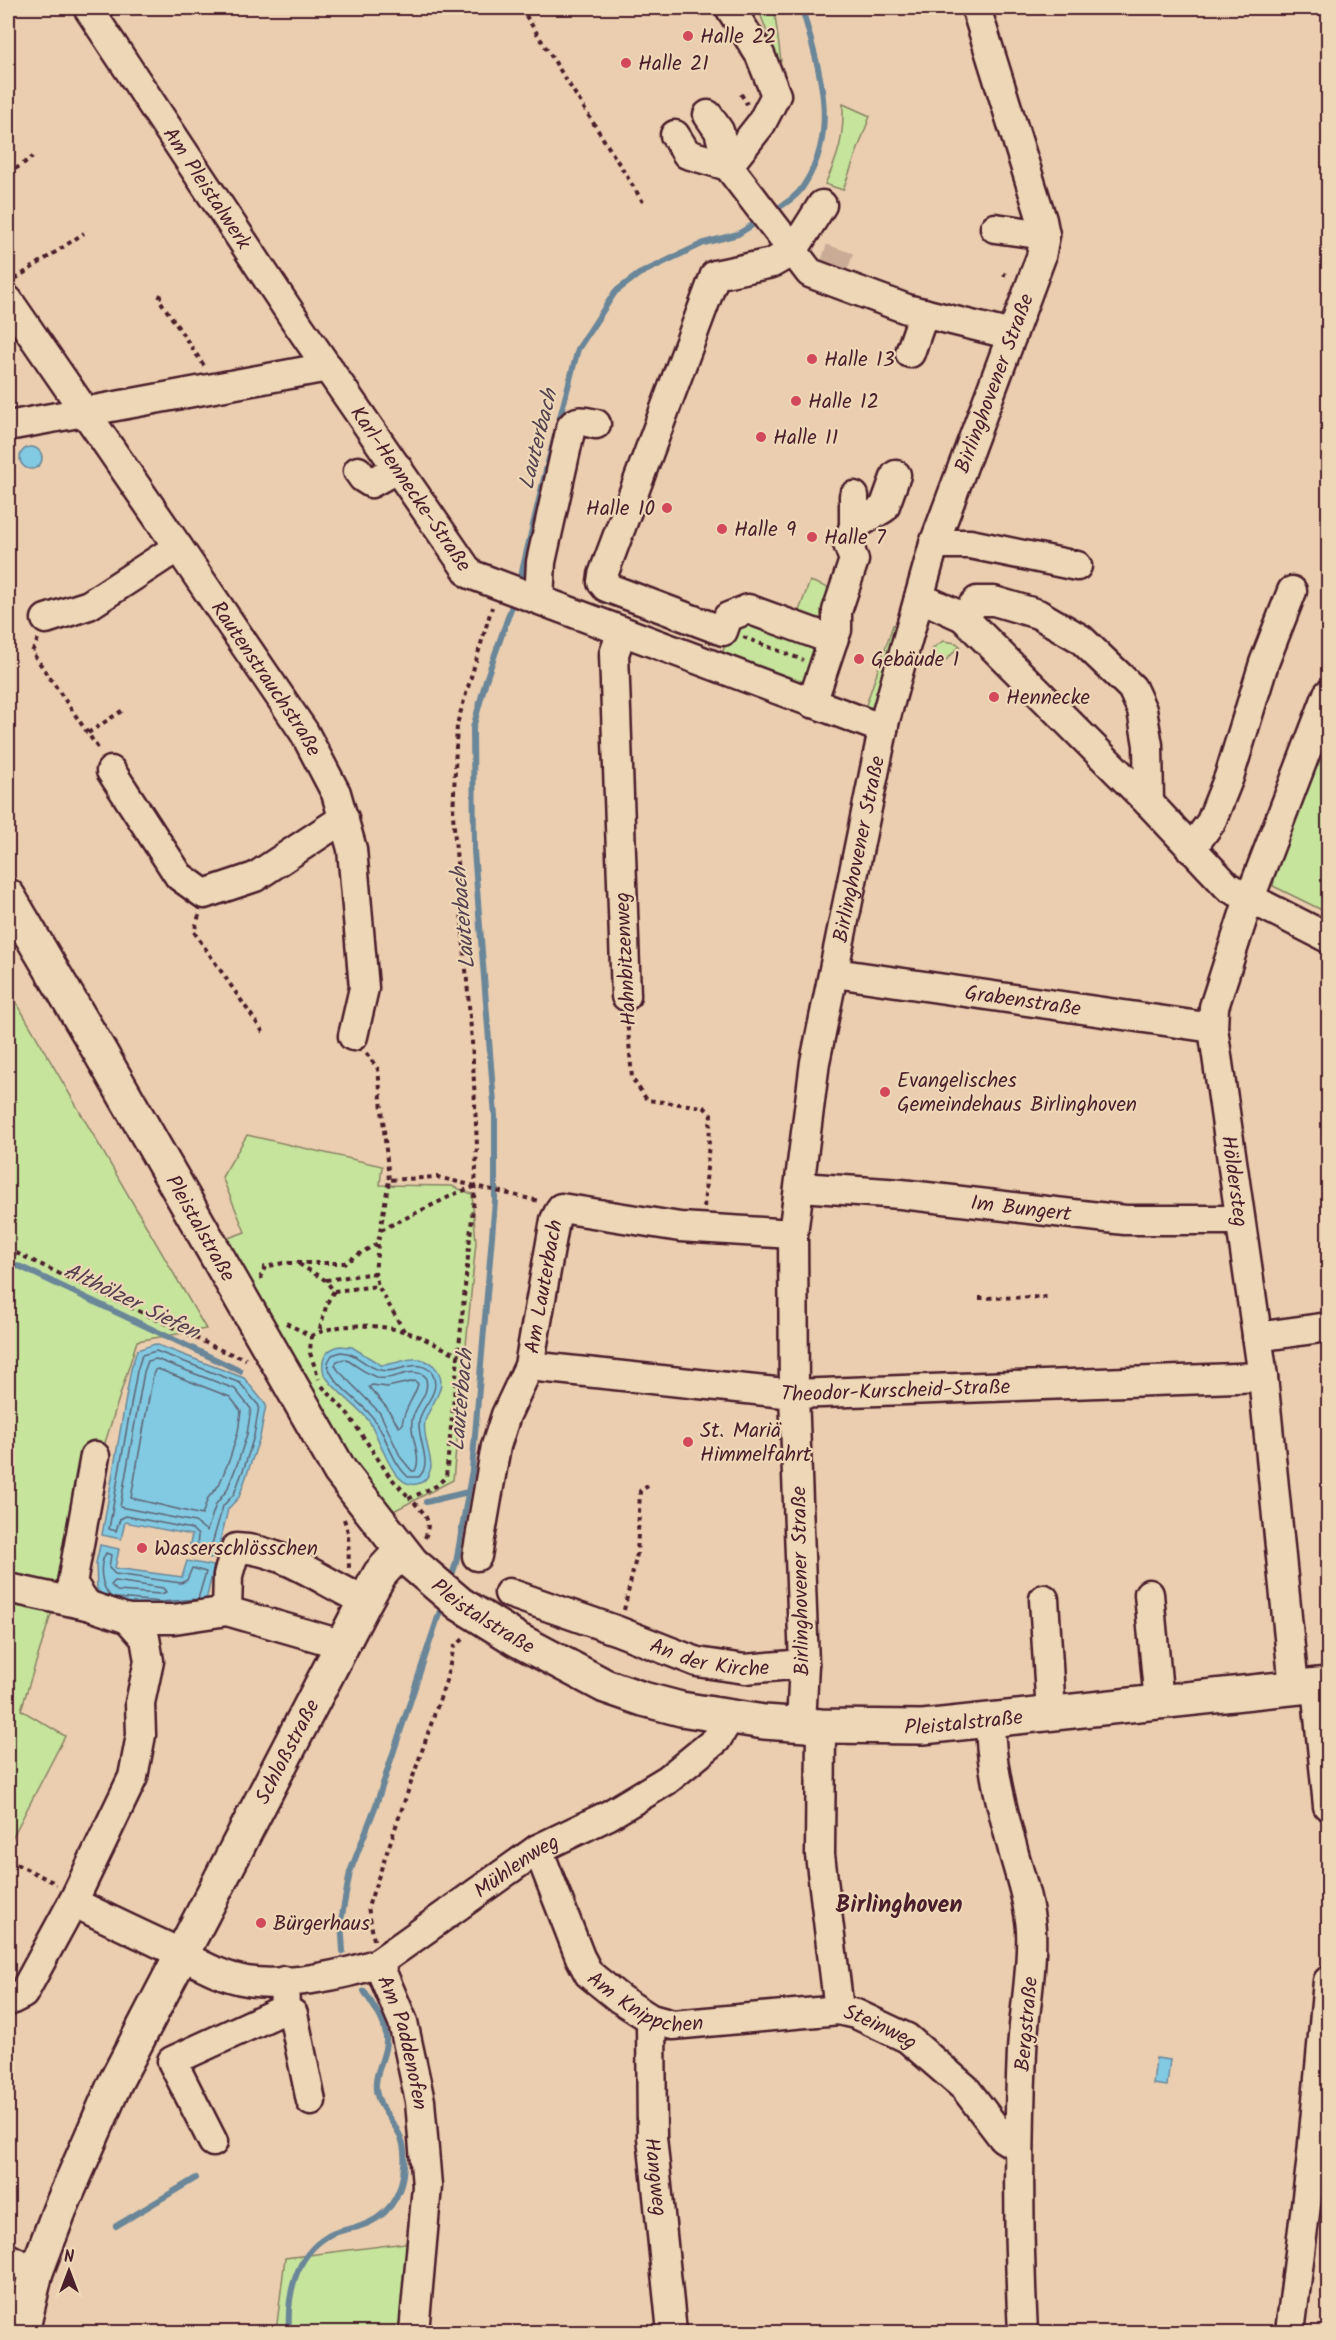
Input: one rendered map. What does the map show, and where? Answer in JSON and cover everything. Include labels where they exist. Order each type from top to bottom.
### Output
[{"type":"main road","name":"Pleistalstraße","points":[[8,896],[340,1471],[413,1545],[434,1583],[465,1618],[518,1640],[605,1686],[681,1709],[764,1722],[923,1727],[1313,1686]]},
{"type":"main road","name":"Schloßstraße","points":[[22,2332],[22,2265],[60,2209],[115,2083],[365,1601],[380,1574],[413,1545]]},
{"type":"street","name":"Am Pleistalwerk","points":[[88,8],[328,366]]},
{"type":"street","points":[[728,166],[761,124],[776,95],[760,55],[730,8]]},
{"type":"street","name":"Birlinghovener Straße","points":[[811,1725],[804,1664],[794,1394],[793,1234],[815,1062],[883,729],[919,597],[934,544],[1041,257],[1045,235],[1036,198],[976,8]]},
{"type":"street","points":[[708,115],[719,131],[728,166],[810,273],[830,276],[907,309],[1012,335]]},
{"type":"street","points":[[675,135],[687,154],[728,166]]},
{"type":"street","points":[[822,205],[785,241],[772,263],[715,275],[687,361],[610,554],[602,582],[606,587],[723,631],[728,617],[748,609],[833,640]]},
{"type":"street","points":[[995,228],[1045,235]]},
{"type":"street","name":"Rautenstrauchstraße","points":[[8,300],[304,732],[336,793],[352,849],[364,988],[354,1035]]},
{"type":"street","points":[[910,353],[924,313]]},
{"type":"street","points":[[8,426],[328,366]]},
{"type":"street","name":"Karl-Hennecke-Straße","points":[[328,366],[470,574],[883,729]]},
{"type":"street","points":[[518,592],[542,562],[571,427],[580,420],[596,424]]},
{"type":"street","points":[[575,613],[632,458]]},
{"type":"street","points":[[358,471],[371,483],[398,468]]},
{"type":"street","points":[[854,526],[884,508],[896,475]]},
{"type":"street","points":[[812,703],[837,630],[837,611],[854,560],[848,544],[854,526],[854,496]]},
{"type":"street","points":[[934,544],[970,544],[1077,566]]},
{"type":"street","points":[[46,619],[89,605],[178,548]]},
{"type":"street","points":[[1191,849],[1211,822],[1229,777],[1264,663],[1292,591]]},
{"type":"street","points":[[919,597],[963,617],[1149,803],[1228,887],[1329,938]]},
{"type":"street","points":[[963,617],[977,601],[994,601],[1038,614],[1081,639],[1132,687],[1142,710],[1148,745],[1149,803]]},
{"type":"street","points":[[677,653],[688,619]]},
{"type":"street","name":"Hahnbitzenweg","points":[[622,631],[614,654],[626,996]]},
{"type":"street","name":"Höldersteg","points":[[1329,694],[1250,898],[1214,1007],[1213,1028],[1257,1337],[1313,1686],[1329,1806]]},
{"type":"street","points":[[111,771],[179,876],[204,894],[255,877],[344,818]]},
{"type":"street","name":"Grabenstraße","points":[[835,973],[1213,1028]]},
{"type":"street","name":"Im Bungert","points":[[800,1188],[901,1194],[1125,1220],[1240,1220]]},
{"type":"street","name":"Am Lauterbach","points":[[477,1556],[496,1446],[506,1415],[529,1366],[555,1220],[561,1208],[703,1230],[793,1234]]},
{"type":"street","points":[[1257,1337],[1329,1327]]},
{"type":"street","name":"Theodor-Kurscheid-Straße","points":[[529,1366],[794,1394],[1263,1377]]},
{"type":"street","points":[[87,1605],[72,1583],[95,1456]]},
{"type":"street","points":[[227,1611],[228,1575],[236,1548],[251,1548],[282,1558],[365,1601]]},
{"type":"street","points":[[8,1588],[87,1605],[128,1619],[174,1619],[227,1611],[344,1645]]},
{"type":"street","name":"An der Kirche","points":[[509,1593],[618,1631],[697,1662],[745,1670],[804,1664]]},
{"type":"street","points":[[1149,1594],[1159,1703]]},
{"type":"street","points":[[1044,1599],[1051,1714]]},
{"type":"street","points":[[128,1619],[145,1638],[149,1661]]},
{"type":"street","points":[[8,2000],[23,1994],[75,1898],[133,1778],[141,1735],[140,1703],[149,1661],[174,1619]]},
{"type":"street","name":"Mühlenweg","points":[[182,1955],[246,1981],[284,1982],[342,1973],[378,1963],[538,1849],[609,1815],[667,1780],[716,1740],[731,1716]]},
{"type":"street","name":"Bergstraße","points":[[990,1720],[990,1745],[1030,1918],[1031,1975],[1022,2048],[1019,2148],[1018,2245],[1023,2332]]},
{"type":"street","name":"Steinweg","points":[[811,1725],[820,1855],[839,2010],[856,2014],[907,2038],[965,2088],[1003,2138],[1019,2148]]},
{"type":"street","name":"Am Knippchen","points":[[538,1849],[580,1957],[589,1974],[620,1999],[651,2019],[673,2025],[839,2010]]},
{"type":"street","points":[[75,1898],[182,1955]]},
{"type":"street","name":"Am Paddenofen","points":[[378,1963],[403,2022],[420,2101],[427,2187],[414,2332]]},
{"type":"street","points":[[1290,2332],[1311,2165],[1329,1981]]},
{"type":"street","points":[[284,1982],[285,2009]]},
{"type":"street","points":[[213,2142],[172,2061],[285,2009]]},
{"type":"street","points":[[285,2009],[292,2014],[312,2101]]},
{"type":"street","name":"Hangweg","points":[[651,2019],[652,2137],[672,2332]]},
{"type":"path","points":[[521,8],[643,202]]},
{"type":"path","points":[[8,174],[33,157]]},
{"type":"path","points":[[8,285],[84,232]]},
{"type":"path","points":[[161,294],[159,299],[219,387]]},
{"type":"path","points":[[410,1498],[436,1486],[446,1477],[475,1187],[477,1146],[472,1041],[453,815],[457,723],[518,592]]},
{"type":"path","points":[[46,619],[32,652],[110,766],[111,771]]},
{"type":"path","points":[[723,629],[824,667]]},
{"type":"path","points":[[88,733],[123,710]]},
{"type":"path","points":[[204,894],[194,932],[263,1032]]},
{"type":"path","name":"Hahnbitzenweg","points":[[626,996],[632,1078],[647,1100],[704,1107],[711,1114],[703,1230]]},
{"type":"path","points":[[354,1035],[378,1069],[389,1180],[375,1273],[378,1286],[404,1331]]},
{"type":"path","points":[[389,1180],[437,1177],[530,1198]]},
{"type":"path","points":[[381,1230],[457,1193],[475,1187]]},
{"type":"path","points":[[265,1285],[261,1276],[265,1267],[283,1263],[344,1263],[378,1243]]},
{"type":"path","points":[[8,1249],[223,1351],[256,1362],[277,1364]]},
{"type":"path","points":[[298,1263],[325,1280],[334,1291]]},
{"type":"path","points":[[325,1280],[375,1273]]},
{"type":"path","points":[[334,1291],[378,1286]]},
{"type":"path","points":[[319,1332],[327,1304],[334,1291]]},
{"type":"path","points":[[980,1298],[1052,1297]]},
{"type":"path","points":[[282,1318],[287,1324],[312,1336]]},
{"type":"path","points":[[312,1336],[319,1332],[357,1325],[404,1331],[459,1355]]},
{"type":"path","points":[[312,1336],[310,1353],[320,1383],[348,1414],[390,1477],[429,1520],[429,1528],[413,1545]]},
{"type":"path","points":[[618,1631],[637,1554],[640,1491],[648,1486]]},
{"type":"path","name":"Am Paddenofen","points":[[378,1963],[368,1907],[446,1681],[454,1647],[465,1618]]},
{"type":"path","points":[[8,1860],[75,1898]]},
{"type":"green space","points":[[758,8],[774,8],[781,61],[770,61],[770,40]]},
{"type":"green space","points":[[843,104],[870,116],[843,190],[825,184],[840,146]]},
{"type":"green space","points":[[810,581],[829,588],[833,600],[822,628],[796,619]]},
{"type":"green space","points":[[749,616],[817,641],[815,649],[822,652],[808,687],[722,654],[733,623]]},
{"type":"green space","points":[[893,625],[897,626],[874,707],[865,708]]},
{"type":"green space","points":[[943,641],[960,646],[942,664],[928,660],[933,648]]},
{"type":"green space","points":[[1328,718],[1328,913],[1273,886],[1280,851]]},
{"type":"green space","points":[[8,988],[206,1329],[137,1341],[21,1710],[65,1736],[8,1846]]},
{"type":"green space","points":[[247,1135],[382,1166],[380,1185],[452,1186],[472,1194],[476,1242],[453,1480],[386,1515],[339,1449],[223,1240],[245,1232],[222,1177]]},
{"type":"green space","points":[[413,2242],[405,2332],[276,2332],[285,2258]]},
{"type":"water","points":[[31,447],[39,450],[42,458],[39,466],[31,469],[23,466],[20,458],[23,450]]},
{"type":"water","points":[[155,1344],[244,1378],[266,1405],[260,1437],[239,1497],[228,1509],[216,1559],[188,1553],[192,1535],[125,1522],[121,1539],[102,1535],[131,1369],[137,1350]]},
{"type":"water","points":[[340,1346],[352,1347],[381,1365],[421,1359],[432,1364],[439,1373],[441,1380],[438,1394],[425,1421],[431,1467],[423,1482],[408,1484],[400,1479],[388,1461],[369,1421],[324,1374],[325,1356]]},
{"type":"water","points":[[100,1545],[119,1549],[115,1568],[182,1577],[187,1561],[214,1566],[205,1605],[162,1608],[109,1604],[97,1589],[96,1563]]},
{"type":"water","points":[[1156,2058],[1170,2060],[1167,2086],[1153,2084]]},
{"type":"waterway","name":"Lauterbach","points":[[772,212],[790,200],[804,185],[822,142],[823,97],[802,8]]},
{"type":"waterway","name":"Lauterbach","points":[[519,584],[578,349],[615,292],[639,274],[704,243],[738,234],[759,221]]},
{"type":"waterway","name":"Lauterbach","points":[[450,1581],[456,1563],[472,1470],[495,1201],[495,1116],[474,851],[473,728],[486,680],[514,600]]},
{"type":"waterway","name":"Althölzer Siefen","points":[[8,1264],[21,1267],[240,1371]]},
{"type":"waterway","name":"Althölzer Siefen","points":[[426,1502],[468,1492]]},
{"type":"waterway","name":"Lauterbach","points":[[343,1951],[341,1921],[350,1872],[376,1805],[443,1602]]},
{"type":"waterway","name":"Lauterbach","points":[[289,2332],[291,2292],[300,2266],[307,2255],[316,2244],[331,2234],[358,2227],[378,2218],[392,2204],[403,2177],[404,2148],[402,2141],[380,2103],[376,2090],[386,2034],[379,2015],[364,1991]]},
{"type":"waterway","points":[[116,2226],[196,2178]]},
{"type":"tunnel","points":[[832,272],[840,249]]},
{"type":"place","name":"Halle 22","points":[[688,36]]},
{"type":"place","name":"Halle 21","points":[[626,63]]},
{"type":"place","name":"Halle 13","points":[[812,359]]},
{"type":"place","name":"Halle 12","points":[[796,401]]},
{"type":"place","name":"Halle 11","points":[[761,437]]},
{"type":"place","name":"Halle 10","points":[[667,508]]},
{"type":"place","name":"Halle 9","points":[[722,529]]},
{"type":"place","name":"Halle 7","points":[[812,537]]},
{"type":"place","name":"Gebäude 1","points":[[859,659]]},
{"type":"place","name":"Hennecke","points":[[994,697]]},
{"type":"place","name":"Evangelisches Gemeindehaus Birlinghoven","points":[[885,1092]]},
{"type":"place","name":"St. Mariä Himmelfahrt","points":[[688,1442]]},
{"type":"place","name":"Wasserschlösschen","points":[[142,1548]]},
{"type":"place","name":"Bürgerhaus","points":[[261,1923]]},
{"type":"district","name":"Birlinghoven","points":[[899,1904]]}]
